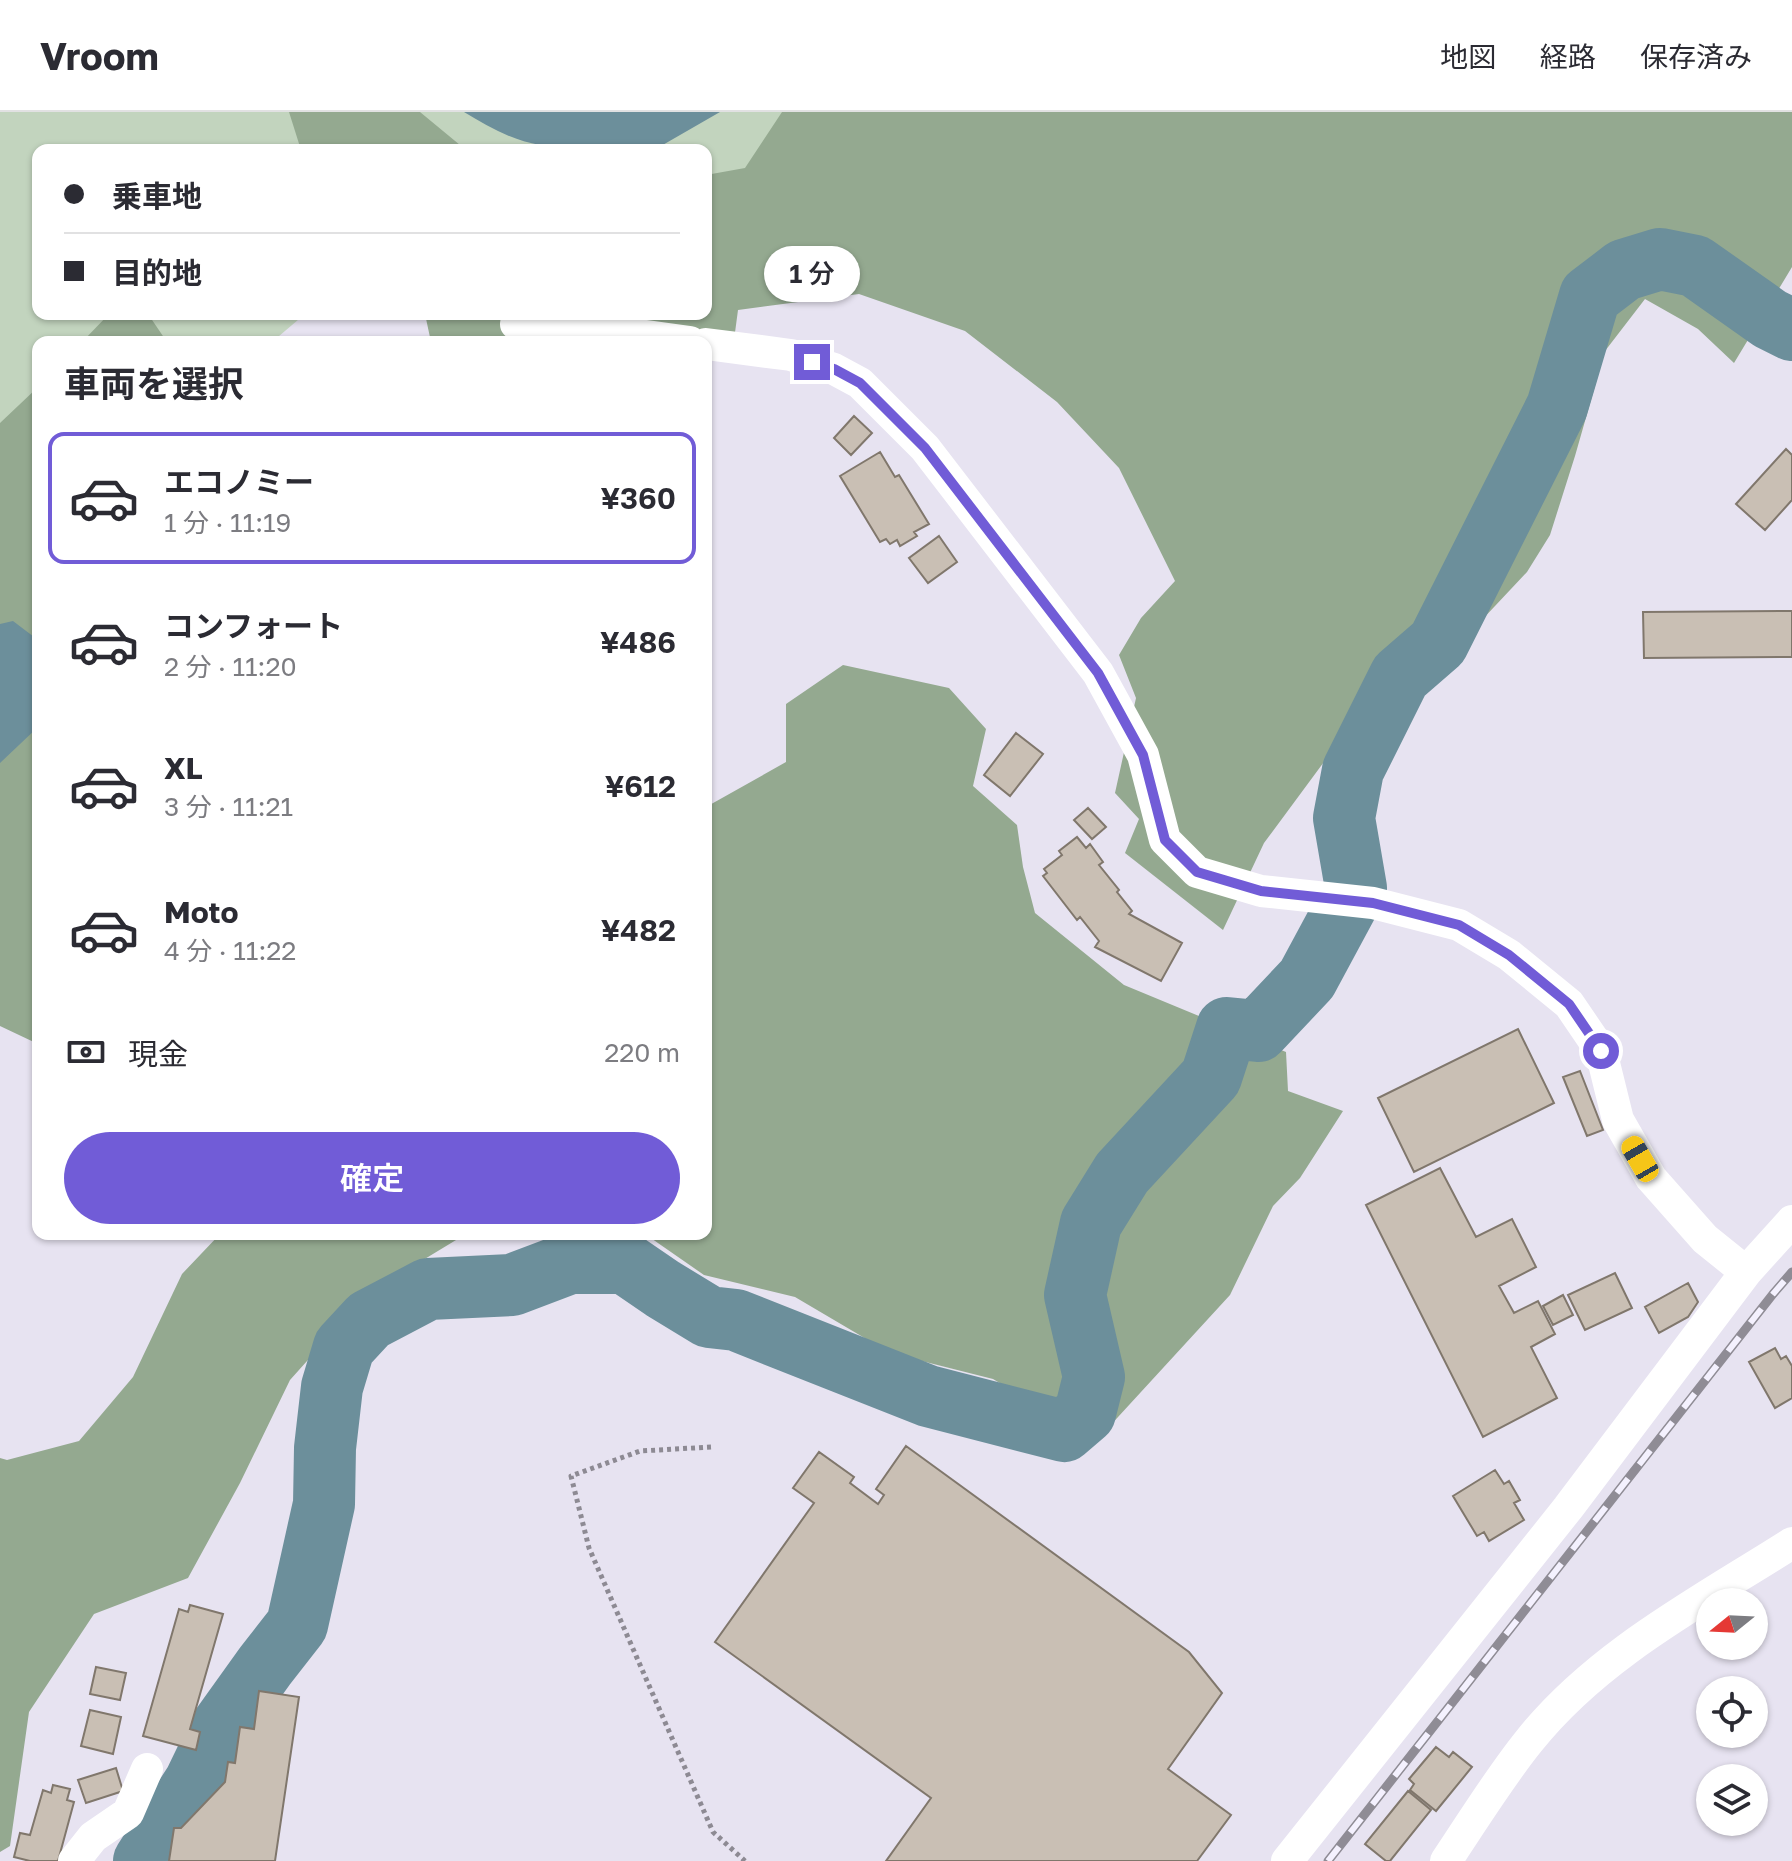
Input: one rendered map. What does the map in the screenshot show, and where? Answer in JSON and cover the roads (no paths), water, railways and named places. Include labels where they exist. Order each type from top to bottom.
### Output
[{"type":"street","points":[[516,324],[646,336]]},
{"type":"street","points":[[712,345],[791,355],[834,369],[860,383],[925,448],[1098,673],[1143,755],[1165,840],[1197,872],[1261,891],[1373,903],[1459,925],[1509,955],[1569,1004],[1601,1051],[1618,1120],[1651,1178],[1705,1239],[1746,1272]]},
{"type":"street","points":[[1287,1861],[1568,1508],[1746,1272],[1792,1221]]},
{"type":"street","points":[[1446,1861],[1530,1740],[1570,1698],[1625,1649],[1792,1543]]},
{"type":"street","points":[[74,1861],[93,1837],[128,1813],[147,1769]]},
{"type":"water","points":[[464,112],[720,112],[664,144],[536,144],[491,128]]},
{"type":"water","points":[[13,621],[32,635],[32,733],[0,763],[0,624]]},
{"type":"waterway","points":[[144,1861],[195,1782],[222,1726],[297,1625],[324,1504],[325,1448],[332,1387],[344,1347],[369,1320],[428,1289],[512,1285],[570,1263],[625,1263],[709,1317],[736,1320],[928,1396],[1064,1431],[1085,1413],[1094,1377],[1075,1295],[1091,1223],[1122,1173],[1211,1077],[1227,1028],[1258,1031],[1307,979],[1356,888],[1344,818],[1353,770],[1400,676],[1438,643],[1557,407],[1590,296],[1624,270],[1660,259],[1695,266],[1770,319],[1792,330]]},
{"type":"railway","points":[[1328,1861],[1792,1272]]}]
